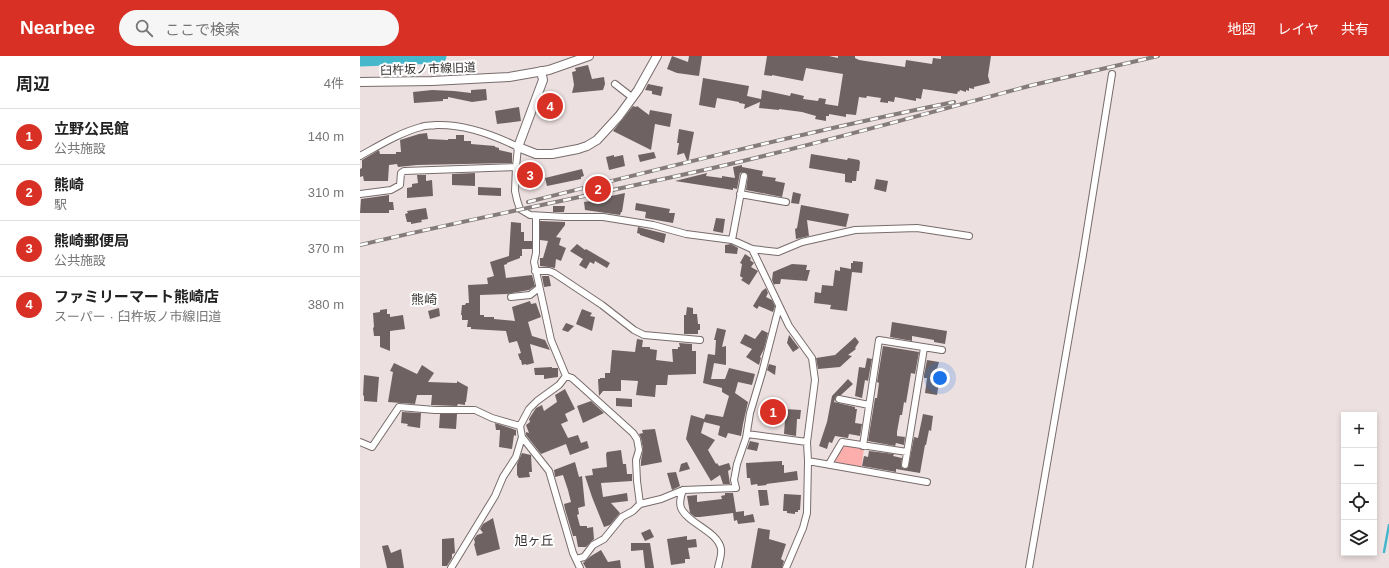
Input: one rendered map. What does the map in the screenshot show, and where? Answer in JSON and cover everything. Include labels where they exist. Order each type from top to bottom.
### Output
[{"type":"street","name":"臼杵坂ノ市線旧道","points":[[360,82],[432,81],[509,77],[549,70],[589,56]]},
{"type":"street","points":[[360,156],[404,132],[423,126],[438,125],[460,126],[486,132],[536,154],[561,153],[587,146],[603,135],[620,116],[631,96],[647,76],[657,56]]},
{"type":"street","points":[[541,71],[543,80],[518,147],[516,167],[515,192],[518,204],[520,209],[530,216],[603,217],[653,225],[686,234],[732,240],[752,250],[778,252],[802,242],[855,230],[917,228],[969,236]]},
{"type":"street","points":[[1029,568],[1083,256],[1112,74]]},
{"type":"street","points":[[615,84],[631,96]]},
{"type":"street","points":[[360,194],[390,190],[400,185],[401,174],[404,171],[516,167]]},
{"type":"street","points":[[732,240],[744,176]]},
{"type":"street","points":[[740,194],[786,202]]},
{"type":"street","points":[[536,216],[535,271],[551,340],[566,376],[572,378],[633,432],[637,439],[639,450],[636,460],[640,504]]},
{"type":"street","points":[[752,250],[789,326],[812,358],[815,380],[807,442],[807,513],[803,528],[786,568]]},
{"type":"street","points":[[535,271],[549,271],[554,273],[602,305],[634,330],[644,335],[700,340]]},
{"type":"street","points":[[511,297],[530,295],[539,288]]},
{"type":"street","points":[[576,559],[584,557],[593,545],[598,544],[604,539],[622,517],[633,511],[640,504],[661,499],[683,490],[736,488],[734,480],[736,464],[744,448],[750,413],[779,307]]},
{"type":"street","points":[[863,446],[879,340],[942,350]]},
{"type":"street","points":[[905,465],[924,348]]},
{"type":"street","points":[[451,568],[495,496],[503,477],[516,457],[522,437],[520,426],[529,409],[537,401],[559,385],[566,376]]},
{"type":"street","points":[[839,399],[869,405]]},
{"type":"street","points":[[360,442],[372,447],[400,407],[435,410],[475,410],[492,418],[520,426]]},
{"type":"street","points":[[747,434],[807,442]]},
{"type":"street","points":[[522,437],[549,471],[580,568]]},
{"type":"street","points":[[829,464],[842,442],[907,452]]},
{"type":"street","points":[[808,461],[927,482]]},
{"type":"street","points":[[683,490],[680,500],[681,508],[688,516],[716,539],[720,547],[721,552],[718,568]]},
{"type":"shaded area","points":[[846,446],[864,449],[861,469],[837,464],[835,461],[842,447]]},
{"type":"building","points":[[672,56],[688,62],[689,56],[702,56],[699,76],[677,73],[667,69]]},
{"type":"building","points":[[767,56],[829,56],[838,58],[838,56],[855,56],[855,58],[859,60],[905,67],[906,60],[932,64],[933,58],[941,59],[941,56],[991,56],[988,76],[990,83],[974,87],[974,89],[969,88],[969,91],[966,90],[966,92],[960,90],[957,94],[923,89],[921,99],[916,98],[916,101],[895,97],[894,102],[888,101],[888,103],[880,102],[881,98],[867,96],[866,98],[859,97],[856,115],[846,114],[846,117],[829,114],[829,116],[826,116],[826,121],[815,119],[816,116],[802,112],[759,108],[760,102],[744,109],[745,104],[717,98],[715,108],[699,105],[703,78],[749,86],[747,96],[761,99],[762,90],[790,96],[791,93],[804,96],[803,99],[818,101],[819,98],[826,99],[825,104],[838,106],[843,74],[806,68],[803,81],[772,75],[764,75]]},
{"type":"building","points":[[588,65],[592,79],[604,77],[605,84],[603,90],[572,93],[574,85],[572,72],[576,71],[575,68]]},
{"type":"building","points":[[648,84],[663,87],[661,96],[652,94],[652,91],[645,90]]},
{"type":"building","points":[[486,89],[487,100],[472,102],[448,97],[448,99],[443,99],[443,101],[414,103],[413,92],[432,90],[471,93],[471,90]]},
{"type":"building","points":[[633,106],[637,106],[649,115],[650,110],[672,114],[670,127],[655,124],[651,150],[613,131]]},
{"type":"building","points":[[519,107],[521,121],[497,124],[495,111]]},
{"type":"building","points":[[679,129],[694,132],[688,163],[684,153],[677,155]]},
{"type":"building","points":[[427,133],[428,139],[448,140],[456,139],[456,135],[464,135],[464,141],[471,141],[471,144],[495,146],[499,148],[499,150],[512,153],[512,163],[417,165],[398,167],[397,164],[389,165],[388,181],[364,181],[363,176],[360,177],[362,160],[379,150],[380,154],[396,154],[396,152],[401,152],[400,140]]},
{"type":"building","points":[[654,152],[656,158],[640,162],[638,155]]},
{"type":"building","points":[[811,154],[847,160],[848,158],[859,160],[859,171],[857,171],[856,181],[852,181],[852,183],[845,182],[845,174],[809,168]]},
{"type":"building","points":[[614,155],[614,157],[623,155],[625,166],[609,170],[606,157]]},
{"type":"building","points":[[742,165],[742,167],[763,171],[762,176],[776,178],[775,181],[785,183],[782,197],[746,190],[748,175],[744,172],[740,173],[737,189],[733,188],[733,190],[675,181],[707,173],[706,176],[735,178],[733,167]]},
{"type":"building","points":[[521,169],[539,169],[539,182],[520,181]]},
{"type":"building","points":[[582,169],[584,176],[581,177],[581,179],[547,186],[545,178]]},
{"type":"building","points":[[475,173],[475,186],[452,185],[452,174]]},
{"type":"building","points":[[417,175],[426,175],[426,181],[432,180],[433,196],[407,198],[407,188],[412,187],[412,184],[418,183]]},
{"type":"building","points":[[876,179],[888,181],[886,192],[874,189]]},
{"type":"building","points":[[478,187],[501,188],[501,196],[478,195]]},
{"type":"building","points":[[793,192],[801,194],[799,204],[791,203]]},
{"type":"building","points":[[625,193],[622,212],[620,215],[585,210],[584,202],[611,198],[611,196]]},
{"type":"building","points":[[389,195],[389,202],[393,202],[394,210],[389,210],[389,213],[360,213],[361,199]]},
{"type":"building","points":[[636,203],[670,209],[669,213],[675,213],[673,223],[645,218],[646,212],[635,210]]},
{"type":"building","points":[[801,205],[849,214],[846,227],[807,220],[809,236],[796,239],[795,229],[797,228]]},
{"type":"building","points":[[553,206],[565,206],[564,212],[553,212]]},
{"type":"building","points":[[426,208],[428,219],[411,224],[411,222],[407,222],[405,214],[408,213],[407,211]]},
{"type":"building","points":[[716,218],[725,219],[723,233],[713,231]]},
{"type":"building","points":[[540,221],[565,222],[565,225],[556,237],[561,238],[559,245],[566,248],[561,261],[556,259],[555,268],[540,266],[540,258],[543,258],[548,241],[540,240]]},
{"type":"building","points":[[511,222],[521,223],[521,232],[524,232],[524,241],[532,241],[532,249],[522,249],[522,256],[520,256],[520,258],[504,265],[506,278],[532,275],[535,286],[529,290],[507,294],[480,295],[480,315],[484,315],[484,317],[494,317],[494,319],[515,321],[512,307],[530,301],[531,304],[536,303],[541,317],[528,322],[532,336],[545,340],[550,350],[530,344],[534,363],[526,365],[522,365],[520,360],[518,354],[521,353],[517,341],[509,343],[506,331],[471,329],[471,327],[467,327],[468,320],[462,320],[461,315],[462,305],[469,303],[468,285],[488,284],[487,278],[494,276],[490,262],[509,256]]},
{"type":"building","points":[[638,227],[666,234],[664,243],[640,235],[637,233]]},
{"type":"building","points":[[577,244],[585,250],[586,249],[610,263],[607,268],[595,261],[594,264],[590,262],[586,269],[579,265],[583,259],[570,251]]},
{"type":"building","points":[[731,244],[738,248],[737,254],[725,253],[725,245]]},
{"type":"building","points":[[745,254],[751,258],[750,260],[754,263],[751,267],[758,271],[749,285],[741,280],[743,278],[740,276],[742,264],[740,263]]},
{"type":"building","points":[[853,261],[863,262],[862,273],[852,272],[847,311],[830,309],[831,305],[814,303],[815,292],[821,293],[822,285],[833,286],[835,270],[840,271],[840,267],[851,269],[851,263],[853,263]]},
{"type":"building","points":[[792,264],[807,265],[806,270],[810,270],[807,281],[781,279],[780,284],[774,285],[772,280],[773,272]]},
{"type":"building","points":[[542,276],[549,276],[551,286],[544,287]]},
{"type":"building","points":[[766,288],[768,293],[766,297],[772,300],[775,306],[773,312],[759,306],[757,309],[753,306],[762,291]]},
{"type":"building","points":[[687,307],[693,308],[693,314],[697,314],[698,324],[700,324],[698,334],[684,334],[684,315],[686,315]]},
{"type":"building","points":[[439,308],[440,316],[430,319],[428,311]]},
{"type":"building","points":[[387,309],[387,314],[390,314],[390,317],[403,315],[405,329],[390,331],[390,351],[380,347],[380,336],[374,336],[373,328],[373,313]]},
{"type":"building","points":[[582,309],[592,313],[590,316],[595,317],[592,331],[576,324]]},
{"type":"building","points":[[892,322],[947,331],[945,344],[934,342],[934,340],[912,336],[912,341],[890,337]]},
{"type":"building","points":[[566,323],[574,326],[568,332],[562,330]]},
{"type":"building","points":[[717,328],[726,330],[722,347],[726,346],[726,365],[714,363],[711,379],[725,379],[729,368],[755,374],[752,385],[738,382],[735,393],[748,402],[741,436],[728,433],[726,438],[718,435],[720,426],[704,422],[701,433],[715,440],[708,450],[716,464],[717,463],[719,466],[729,463],[731,469],[728,471],[730,484],[723,484],[720,475],[711,481],[686,439],[691,415],[704,419],[706,414],[723,417],[729,396],[722,392],[722,388],[703,383],[708,354],[715,355],[716,340],[714,340]]},
{"type":"building","points":[[762,330],[768,333],[764,349],[760,357],[759,365],[746,357],[752,349],[740,343],[745,334],[755,339]]},
{"type":"building","points":[[789,335],[799,348],[793,352],[787,343]]},
{"type":"building","points":[[855,337],[859,342],[855,348],[856,349],[848,355],[852,356],[840,367],[818,369],[816,358],[835,355]]},
{"type":"building","points":[[637,339],[643,340],[642,347],[650,347],[650,349],[657,350],[656,360],[673,362],[672,349],[678,349],[678,347],[680,347],[679,343],[692,344],[692,351],[696,351],[696,374],[668,375],[667,385],[656,385],[655,397],[636,395],[638,381],[621,380],[621,391],[603,391],[599,396],[598,379],[605,378],[605,373],[610,373],[612,350],[635,352]]},
{"type":"building","points":[[883,346],[919,352],[915,374],[911,373],[906,403],[904,402],[897,432],[897,436],[905,437],[904,445],[896,443],[895,446],[868,441],[875,398],[877,398],[879,383],[877,382]]},
{"type":"building","points":[[867,358],[872,359],[868,381],[865,380],[862,398],[855,396],[859,367],[865,368]]},
{"type":"building","points":[[927,360],[939,362],[937,369],[941,370],[937,395],[925,393],[927,378],[924,378],[924,375]]},
{"type":"building","points":[[394,363],[417,374],[422,365],[434,373],[428,382],[457,383],[457,381],[468,387],[465,405],[431,405],[432,395],[417,395],[415,404],[388,402],[393,372],[390,371]]},
{"type":"building","points":[[769,364],[776,366],[775,375],[767,370]]},
{"type":"building","points":[[534,368],[558,368],[558,377],[544,379],[544,375],[535,375]]},
{"type":"building","points":[[364,375],[379,377],[377,402],[364,401]]},
{"type":"building","points":[[848,379],[853,384],[841,395],[836,396],[834,402],[855,407],[855,409],[857,409],[855,423],[862,424],[860,436],[849,434],[848,438],[835,436],[832,443],[829,442],[827,449],[819,446],[827,422],[832,396]]},
{"type":"building","points":[[565,389],[575,409],[565,414],[568,421],[561,424],[568,438],[578,435],[581,443],[587,441],[589,448],[570,455],[566,444],[541,454],[526,435],[526,432],[529,433],[526,425],[530,422],[529,419],[536,408],[542,405],[544,411],[557,402],[555,395]]},
{"type":"building","points":[[616,398],[632,399],[632,407],[616,406]]},
{"type":"building","points":[[591,401],[604,413],[583,423],[577,406]]},
{"type":"building","points":[[760,404],[784,405],[784,409],[801,410],[800,419],[797,419],[796,436],[784,434],[785,420],[759,417]]},
{"type":"building","points":[[402,412],[421,413],[420,428],[407,426],[408,424],[401,423]]},
{"type":"building","points":[[440,414],[457,414],[456,429],[439,428]]},
{"type":"building","points":[[923,414],[933,416],[931,431],[929,430],[925,445],[920,473],[896,469],[896,472],[862,466],[864,456],[868,457],[869,451],[894,454],[893,456],[902,458],[901,467],[904,469],[908,468],[914,437],[918,438]]},
{"type":"building","points":[[495,423],[516,430],[516,436],[514,435],[512,449],[499,447],[500,430],[496,430]]},
{"type":"building","points":[[655,429],[662,462],[641,466],[643,449],[639,434],[643,433],[642,430]]},
{"type":"building","points":[[750,441],[759,443],[757,451],[747,449]]},
{"type":"building","points":[[621,450],[623,464],[626,464],[627,474],[632,474],[632,481],[601,483],[603,497],[627,493],[628,501],[611,503],[620,513],[610,525],[604,527],[585,476],[593,475],[592,469],[607,467],[607,452]]},
{"type":"building","points":[[522,453],[531,455],[532,472],[529,472],[530,477],[519,478],[517,475],[517,464]]},
{"type":"building","points":[[782,461],[782,465],[784,465],[784,473],[797,471],[798,480],[758,486],[757,484],[751,485],[750,478],[747,478],[746,463]]},
{"type":"building","points":[[575,462],[579,477],[582,476],[585,506],[578,508],[579,514],[577,515],[580,526],[587,526],[587,528],[593,527],[594,539],[586,547],[578,547],[576,536],[573,536],[564,504],[571,502],[568,490],[563,475],[555,477],[554,470]]},
{"type":"building","points":[[687,462],[690,469],[679,472],[681,464]]},
{"type":"building","points":[[676,472],[680,486],[672,490],[667,473]]},
{"type":"building","points":[[758,490],[767,490],[769,505],[760,506]]},
{"type":"building","points":[[725,493],[733,493],[736,512],[744,511],[744,516],[753,514],[755,522],[738,524],[737,520],[734,521],[733,513],[695,517],[690,513],[687,496],[697,495],[697,502],[722,499],[721,496],[725,495]]},
{"type":"building","points":[[784,494],[801,495],[800,510],[795,512],[795,514],[783,511]]},
{"type":"building","points":[[493,518],[500,549],[477,556],[474,539],[477,535],[483,533],[480,529],[483,524]]},
{"type":"building","points":[[758,528],[770,530],[769,539],[786,544],[781,559],[784,561],[782,568],[751,568]]},
{"type":"building","points":[[650,529],[654,537],[645,541],[641,533]]},
{"type":"building","points":[[687,536],[687,540],[696,539],[697,547],[688,548],[690,559],[685,559],[685,563],[671,565],[667,539]]},
{"type":"building","points":[[454,538],[455,553],[452,554],[452,558],[447,566],[442,566],[442,539]]},
{"type":"building","points":[[631,543],[650,543],[654,568],[645,568],[643,550],[631,551]]},
{"type":"building","points":[[388,545],[391,553],[401,549],[404,568],[387,568],[382,546]]},
{"type":"building","points":[[601,550],[608,562],[620,560],[621,568],[586,568],[583,563]]},
{"type":"waterway","points":[[360,59],[439,56]]},
{"type":"waterway","points":[[1384,552],[1389,525]]},
{"type":"railway","points":[[360,245],[765,156],[1033,85],[1158,56]]},
{"type":"railway","points":[[528,202],[741,149],[954,102]]},
{"type":"place","name":"ファミリーマート熊崎店","points":[[550,106]]},
{"type":"place","name":"熊崎郵便局","points":[[530,175]]},
{"type":"place","name":"熊崎","points":[[598,189]]},
{"type":"place","name":"立野公民館","points":[[773,412]]},
{"type":"district","name":"熊崎","points":[[424,299]]},
{"type":"district","name":"旭ヶ丘","points":[[534,540]]}]
